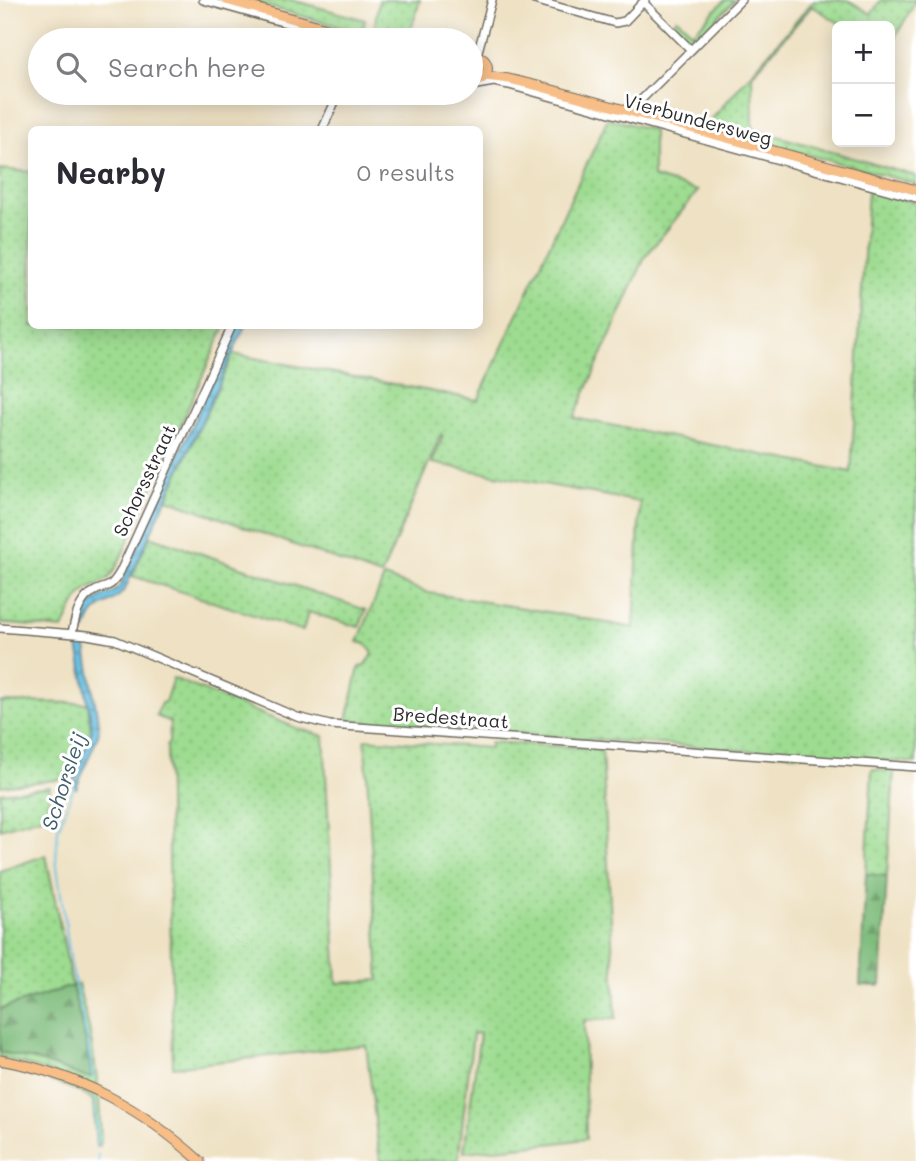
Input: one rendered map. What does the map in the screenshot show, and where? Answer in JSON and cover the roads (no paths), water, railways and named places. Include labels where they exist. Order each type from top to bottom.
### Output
[{"type":"main road","points":[[226,0],[327,28]]},
{"type":"main road","points":[[483,59],[487,72],[483,77]]},
{"type":"main road","name":"Vierbundersweg","points":[[487,72],[537,89],[702,135],[853,176],[916,190]]},
{"type":"main road","points":[[0,1060],[64,1076],[120,1101],[173,1137],[200,1161]]},
{"type":"street","points":[[203,0],[306,28]]},
{"type":"street","points":[[483,28],[492,0]]},
{"type":"street","points":[[534,0],[615,23],[625,21],[644,1],[690,49]]},
{"type":"street","points":[[640,101],[741,0]]},
{"type":"street","name":"Vierbundersweg","points":[[483,83],[495,82],[537,89]]},
{"type":"street","points":[[324,126],[333,105]]},
{"type":"street","name":"Vierbundersweg","points":[[853,176],[916,198]]},
{"type":"street","name":"Schorsstraat","points":[[72,634],[76,613],[85,600],[92,592],[110,587],[120,572],[231,329]]},
{"type":"street","name":"Bredestraat","points":[[0,628],[115,640],[297,717],[330,725],[916,767]]},
{"type":"water","points":[[236,329],[244,329],[125,589],[114,600],[98,609],[89,620],[86,630],[79,629],[89,607],[120,586]]},
{"type":"water","points":[[77,639],[85,641],[99,728],[76,789],[75,776],[92,731]]},
{"type":"waterway","name":"Schorsleij","points":[[75,784],[58,829],[56,860],[71,964],[93,1078]]},
{"type":"waterway","name":"Schorsleij","points":[[95,1099],[97,1146]]},
{"type":"waterway","name":"Schorsleij","points":[[98,1154],[98,1161]]}]
